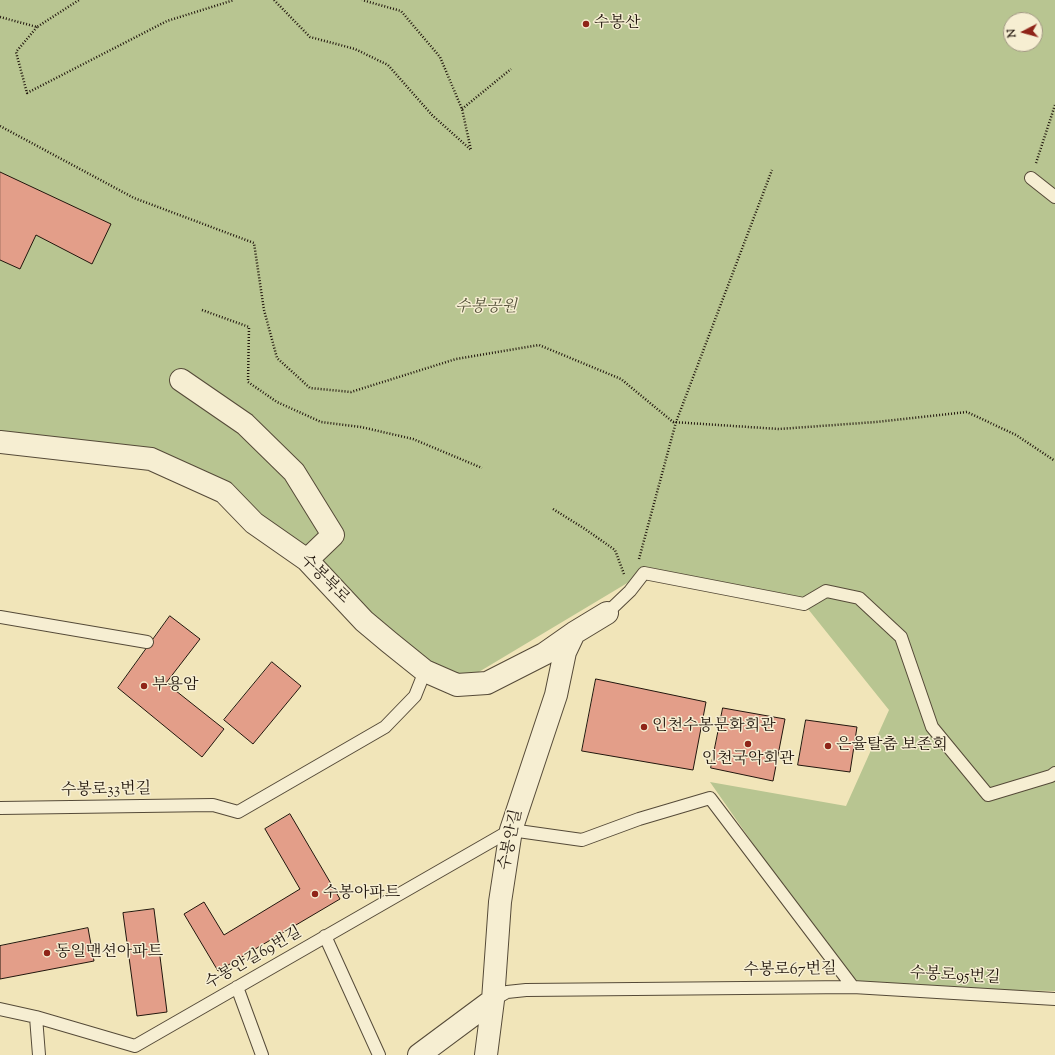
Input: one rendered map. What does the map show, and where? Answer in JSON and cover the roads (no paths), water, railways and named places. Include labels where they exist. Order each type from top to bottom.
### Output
[{"type":"street","points":[[181,380],[245,424],[294,472],[333,535],[306,560]]},
{"type":"street","name":"수봉북로","points":[[0,442],[151,460],[224,492],[254,523],[306,560],[364,621],[425,672],[457,685],[487,683],[544,654],[607,612]]},
{"type":"street","name":"수봉안길","points":[[486,1055],[493,1000],[500,902],[511,830],[556,695],[565,652],[574,633]]},
{"type":"street","points":[[419,1055],[493,1000]]},
{"type":"lane","points":[[1031,178],[1055,197]]},
{"type":"lane","points":[[607,612],[630,591],[644,573],[804,604],[826,591],[859,598],[901,637],[932,727],[988,795],[1051,776],[1055,773]]},
{"type":"lane","points":[[0,617],[147,642]]},
{"type":"lane","name":"수봉로33번길","points":[[0,808],[213,805],[238,812],[385,727],[415,696],[425,672]]},
{"type":"lane","name":"수봉로67번길","points":[[511,830],[582,840],[639,819],[710,798],[853,987]]},
{"type":"lane","name":"수봉안길69번길","points":[[0,1009],[36,1017],[136,1050],[237,987],[511,830]]},
{"type":"lane","points":[[325,936],[380,1055]]},
{"type":"lane","points":[[237,987],[262,1055]]},
{"type":"lane","name":"수봉로67번길","points":[[493,1000],[507,992],[526,990],[853,987]]},
{"type":"lane","name":"수봉로95번길","points":[[853,987],[1055,999]]},
{"type":"lane","points":[[36,1017],[39,1055]]},
{"type":"place","name":"수봉산","points":[[586,24]]},
{"type":"place","name":"부용암","points":[[144,686]]},
{"type":"place","name":"인천수봉문화회관","points":[[644,727]]},
{"type":"place","name":"인천국악회관","points":[[748,744]]},
{"type":"place","name":"은율탈춤 보존회","points":[[828,746]]},
{"type":"place","name":"수봉아파트","points":[[315,894]]},
{"type":"place","name":"동일맨션아파트","points":[[47,953]]},
{"type":"park label","name":"수봉공원","points":[[486,308]]}]
